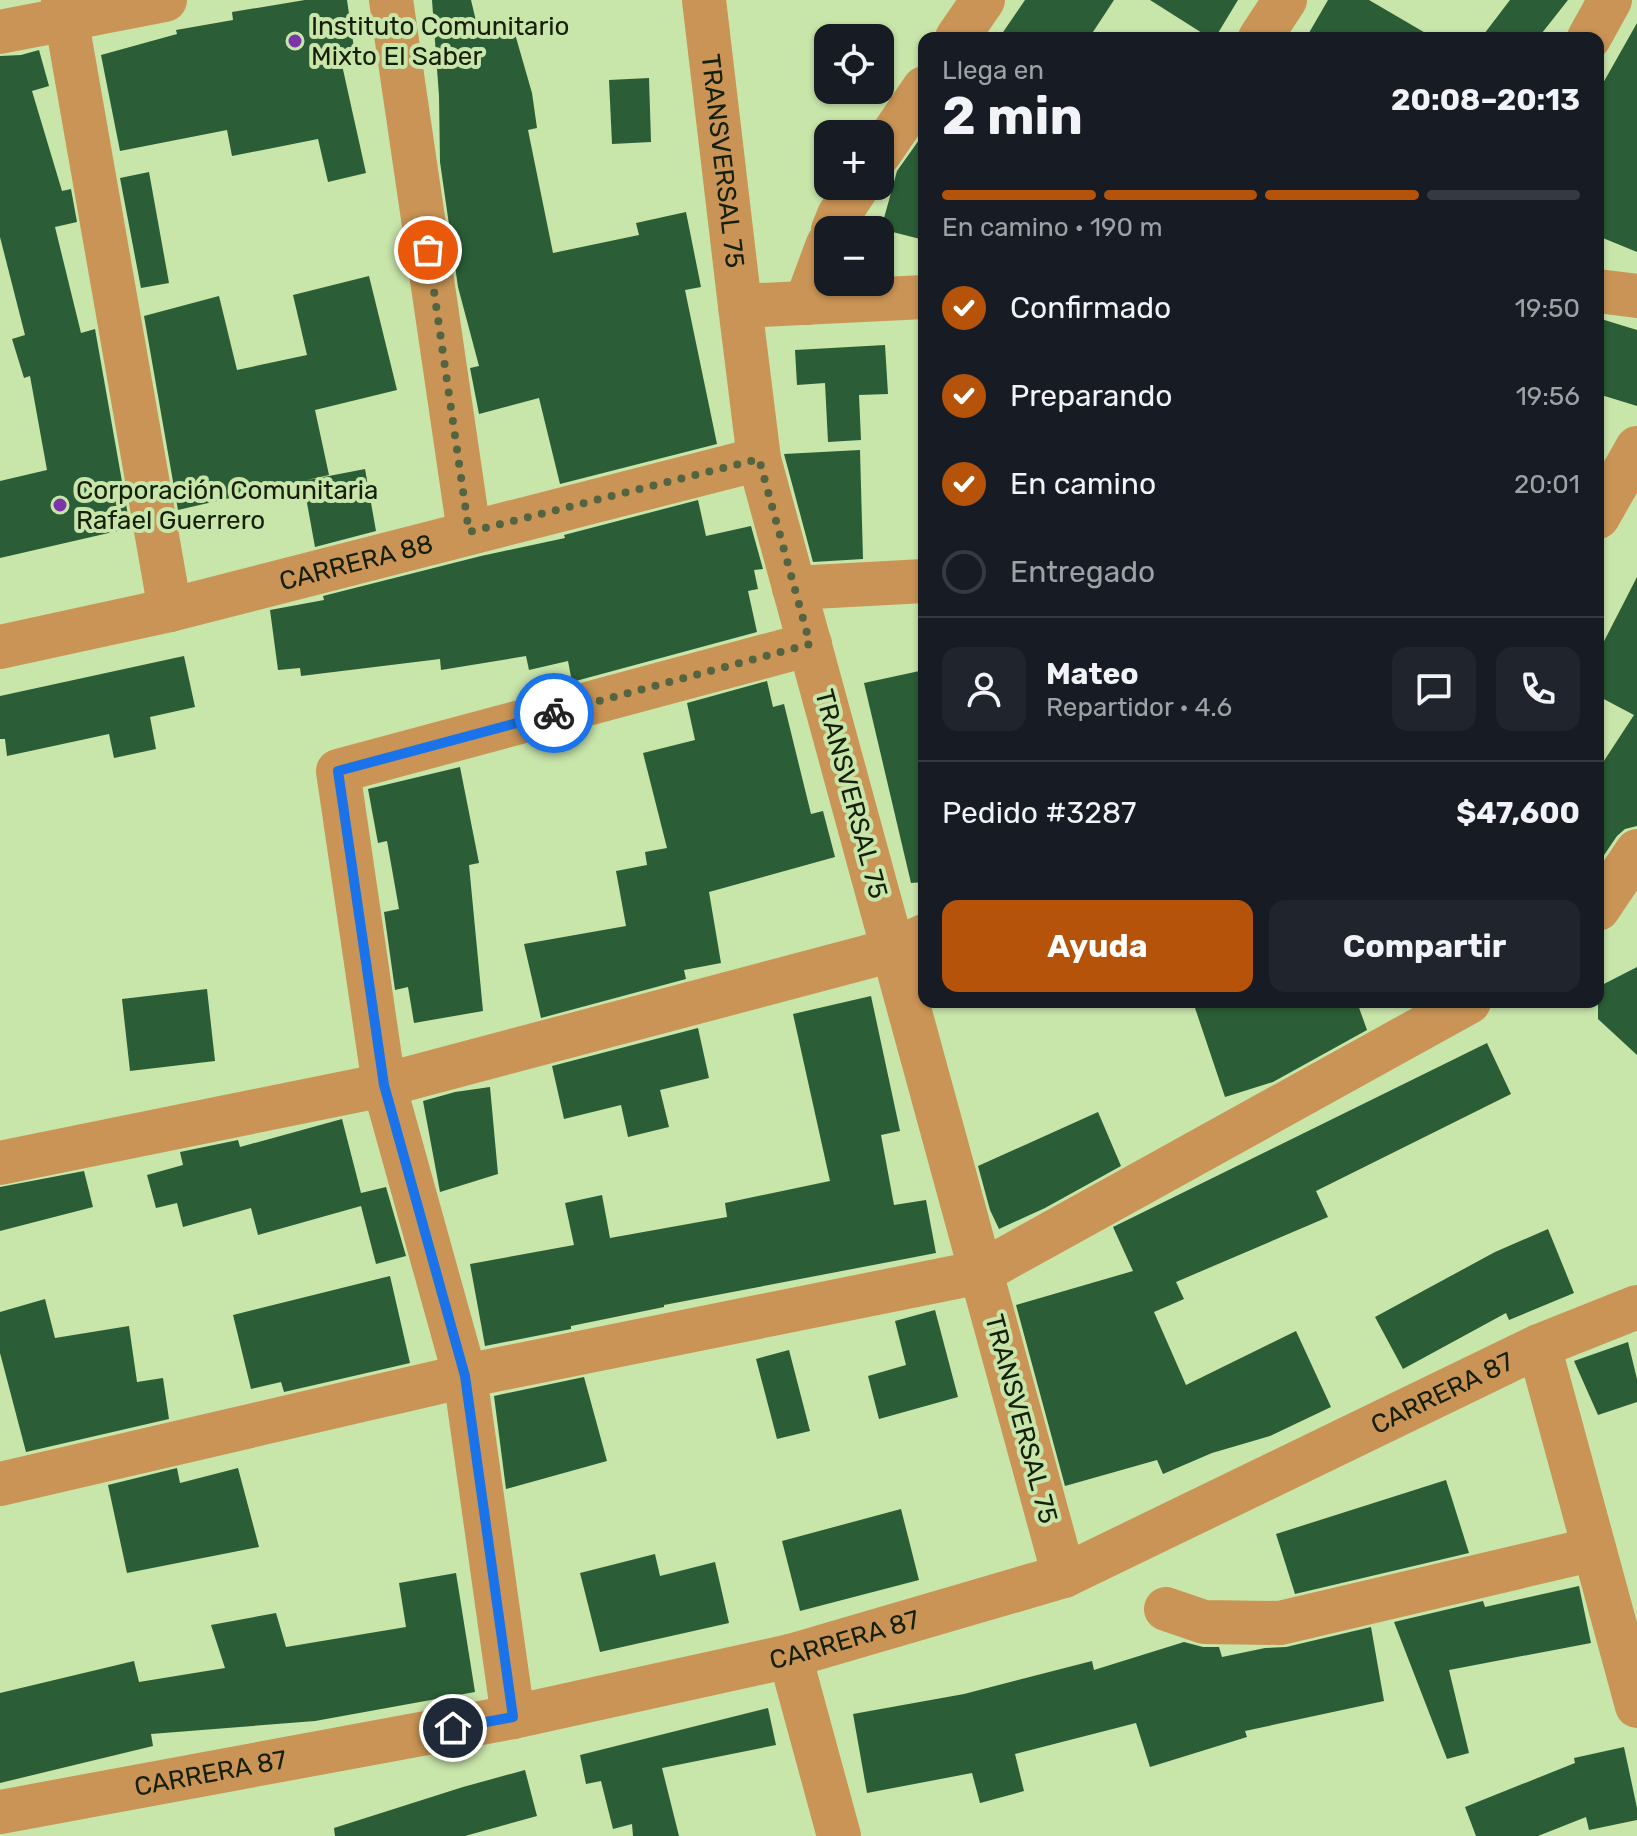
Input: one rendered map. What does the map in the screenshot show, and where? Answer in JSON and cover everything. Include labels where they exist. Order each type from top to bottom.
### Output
[{"type":"street","points":[[0,32],[64,11],[165,0]]},
{"type":"street","points":[[391,0],[469,532]]},
{"type":"street","name":"TRANSVERSAL 75","points":[[704,0],[759,459],[810,644],[908,943],[918,988]]},
{"type":"street","points":[[961,32],[983,0]]},
{"type":"street","points":[[1264,32],[1285,0]]},
{"type":"street","points":[[1592,32],[1610,0]]},
{"type":"street","points":[[64,11],[170,610]]},
{"type":"street","points":[[894,132],[918,97]]},
{"type":"street","points":[[806,303],[814,282]]},
{"type":"street","points":[[1604,292],[1637,296]]},
{"type":"street","points":[[740,306],[918,297]]},
{"type":"street","points":[[1604,506],[1637,448]]},
{"type":"street","name":"CARRERA 88","points":[[0,647],[170,610],[759,459]]},
{"type":"street","points":[[794,588],[918,581]]},
{"type":"street","points":[[513,1717],[465,1376],[384,1085],[338,771],[810,644]]},
{"type":"street","points":[[1604,900],[1637,851]]},
{"type":"street","points":[[0,1163],[384,1085],[908,943]]},
{"type":"street","name":"TRANSVERSAL 75","points":[[922,1008],[981,1272],[1064,1576]]},
{"type":"street","points":[[0,1484],[465,1376],[981,1272],[1458,1008]]},
{"type":"street","name":"CARRERA 87","points":[[0,1812],[513,1717],[790,1656],[1064,1576],[1539,1346],[1637,1307]]},
{"type":"street","points":[[1539,1346],[1637,1706]]},
{"type":"street","points":[[1166,1609],[1204,1622],[1280,1623],[1594,1549]]},
{"type":"street","points":[[790,1656],[839,1836]]},
{"type":"building","points":[[305,0],[347,0],[356,62],[342,65],[366,173],[328,182],[318,139],[232,156],[227,130],[120,151],[101,55],[177,34],[176,30],[233,20],[232,12]]},
{"type":"building","points":[[432,0],[471,0],[480,38],[513,27],[532,93],[537,128],[528,130],[553,253],[639,235],[636,223],[686,212],[701,287],[685,290],[717,444],[560,484],[539,398],[479,414],[470,368],[479,366],[458,287],[440,162]]},
{"type":"building","points":[[1025,0],[1114,0],[1093,32],[1003,32]]},
{"type":"building","points":[[1150,0],[1238,0],[1219,32],[1201,32]]},
{"type":"building","points":[[1328,0],[1369,0],[1424,32],[1309,32]]},
{"type":"building","points":[[1510,0],[1568,0],[1543,32],[1486,32]]},
{"type":"building","points":[[1637,23],[1637,252],[1604,238],[1604,81]]},
{"type":"building","points":[[39,50],[49,86],[32,91],[62,191],[71,189],[77,222],[55,227],[81,333],[95,329],[129,521],[124,522],[126,529],[0,558],[0,481],[47,470],[30,376],[24,378],[12,339],[25,335],[0,237],[0,56]]},
{"type":"building","points":[[649,78],[651,142],[612,144],[609,80]]},
{"type":"building","points":[[918,141],[918,238],[894,232],[894,216],[885,216],[889,200],[894,200],[897,171]]},
{"type":"building","points":[[149,172],[169,283],[141,288],[120,178]]},
{"type":"building","points":[[369,276],[397,390],[315,410],[329,475],[178,510],[144,316],[219,296],[237,370],[307,355],[293,295]]},
{"type":"building","points":[[1604,320],[1637,330],[1637,406],[1604,396]]},
{"type":"building","points":[[885,345],[888,394],[859,395],[861,440],[828,442],[825,383],[797,385],[795,350]]},
{"type":"building","points":[[860,450],[863,559],[813,562],[784,454]]},
{"type":"building","points":[[365,469],[376,531],[315,547],[303,481]]},
{"type":"building","points":[[698,500],[706,536],[751,526],[763,569],[754,570],[758,589],[748,591],[757,632],[572,682],[568,661],[529,670],[526,656],[441,670],[440,659],[301,676],[300,668],[278,670],[270,610],[324,600],[323,596],[565,538],[564,535]]},
{"type":"building","points":[[1637,577],[1637,826],[1625,829],[1617,836],[1604,855],[1604,761],[1634,715],[1604,699],[1604,641]]},
{"type":"building","points":[[184,656],[195,707],[150,717],[156,749],[114,758],[109,734],[7,756],[5,739],[0,739],[0,696]]},
{"type":"building","points":[[918,671],[918,882],[911,883],[864,683]]},
{"type":"building","points":[[767,681],[773,707],[784,704],[811,814],[823,811],[835,857],[709,892],[721,963],[684,970],[686,979],[541,1018],[524,944],[626,926],[616,871],[647,865],[645,852],[667,848],[643,753],[695,740],[687,703]]},
{"type":"building","points":[[460,767],[479,863],[469,865],[483,1011],[414,1023],[408,987],[395,990],[384,912],[399,909],[387,841],[378,843],[368,789]]},
{"type":"building","points":[[1637,967],[1637,1055],[1598,1019],[1598,1008],[1604,1008],[1604,984]]},
{"type":"building","points":[[207,989],[215,1061],[130,1071],[122,999]]},
{"type":"building","points":[[871,996],[900,1131],[881,1135],[894,1205],[926,1200],[936,1253],[664,1305],[571,1326],[571,1329],[485,1346],[470,1264],[574,1245],[565,1203],[602,1195],[610,1238],[727,1217],[725,1203],[830,1181],[793,1014]]},
{"type":"building","points":[[1195,1008],[1359,1008],[1367,1030],[1273,1082],[1225,1097]]},
{"type":"building","points":[[698,1028],[709,1078],[660,1090],[669,1127],[628,1137],[621,1105],[564,1119],[552,1066]]},
{"type":"building","points":[[1487,1043],[1511,1094],[1316,1191],[1328,1217],[1176,1282],[1184,1299],[1154,1312],[1186,1385],[1296,1331],[1331,1407],[1270,1436],[1212,1453],[1163,1474],[1157,1460],[1065,1486],[1016,1305],[1133,1271],[1113,1227]]},
{"type":"building","points":[[490,1087],[498,1174],[440,1192],[423,1101]]},
{"type":"building","points":[[1098,1112],[1121,1166],[1045,1208],[999,1229],[990,1210],[978,1166]]},
{"type":"building","points":[[342,1119],[361,1193],[386,1187],[406,1256],[376,1264],[361,1206],[258,1235],[251,1208],[183,1227],[177,1203],[156,1208],[147,1175],[183,1165],[180,1152],[238,1140],[240,1147]]},
{"type":"building","points":[[84,1171],[93,1207],[0,1231],[0,1187]]},
{"type":"building","points":[[1548,1229],[1574,1293],[1509,1320],[1506,1313],[1403,1369],[1375,1317],[1495,1252]]},
{"type":"building","points":[[390,1276],[410,1363],[284,1392],[281,1382],[251,1389],[233,1315]]},
{"type":"building","points":[[45,1299],[55,1338],[129,1326],[137,1382],[163,1378],[169,1419],[26,1452],[0,1353],[0,1312]]},
{"type":"building","points":[[935,1310],[958,1397],[879,1419],[868,1376],[906,1365],[895,1321]]},
{"type":"building","points":[[1628,1342],[1637,1379],[1637,1402],[1598,1415],[1574,1361]]},
{"type":"building","points":[[789,1350],[810,1431],[777,1439],[756,1359]]},
{"type":"building","points":[[584,1377],[607,1461],[506,1489],[494,1396]]},
{"type":"building","points":[[177,1468],[180,1483],[238,1468],[259,1547],[127,1573],[108,1485]]},
{"type":"building","points":[[1446,1480],[1469,1553],[1295,1594],[1276,1534]]},
{"type":"building","points":[[901,1509],[919,1580],[800,1611],[782,1541]]},
{"type":"building","points":[[655,1554],[660,1576],[715,1562],[729,1623],[600,1652],[580,1573]]},
{"type":"building","points":[[456,1573],[475,1692],[315,1721],[151,1734],[153,1746],[0,1783],[0,1693],[134,1661],[139,1682],[225,1668],[211,1625],[276,1613],[286,1647],[406,1627],[399,1583]]},
{"type":"building","points":[[1579,1586],[1591,1643],[1449,1670],[1469,1753],[1447,1759],[1394,1622],[1483,1601],[1485,1607]]},
{"type":"building","points":[[1371,1627],[1384,1701],[1245,1731],[1247,1737],[1150,1767],[1136,1723],[1015,1754],[1024,1791],[980,1803],[972,1773],[867,1793],[853,1714],[964,1694],[1092,1661],[1094,1670],[1184,1642],[1219,1647],[1222,1657],[1286,1647]]},
{"type":"building","points":[[768,1708],[776,1745],[662,1768],[679,1836],[633,1836],[632,1824],[613,1829],[601,1781],[586,1784],[580,1755]]},
{"type":"building","points":[[1624,1747],[1637,1820],[1589,1830],[1586,1817],[1538,1836],[1476,1836],[1465,1807],[1575,1763],[1574,1758]]},
{"type":"building","points":[[525,1770],[537,1816],[465,1836],[335,1836],[334,1828]]},
{"type":"way so far","points":[[428,250],[469,532],[759,459],[810,644],[554,713]]},
{"type":"place","name":"Instituto Comunitario Mixto El Saber","points":[[295,41]]},
{"type":"place","name":"Corporación Comunitaria Rafael Guerrero","points":[[60,505]]},
{"type":"route","points":[[453,1728],[513,1717],[465,1376],[384,1085],[338,771],[554,713]]}]
